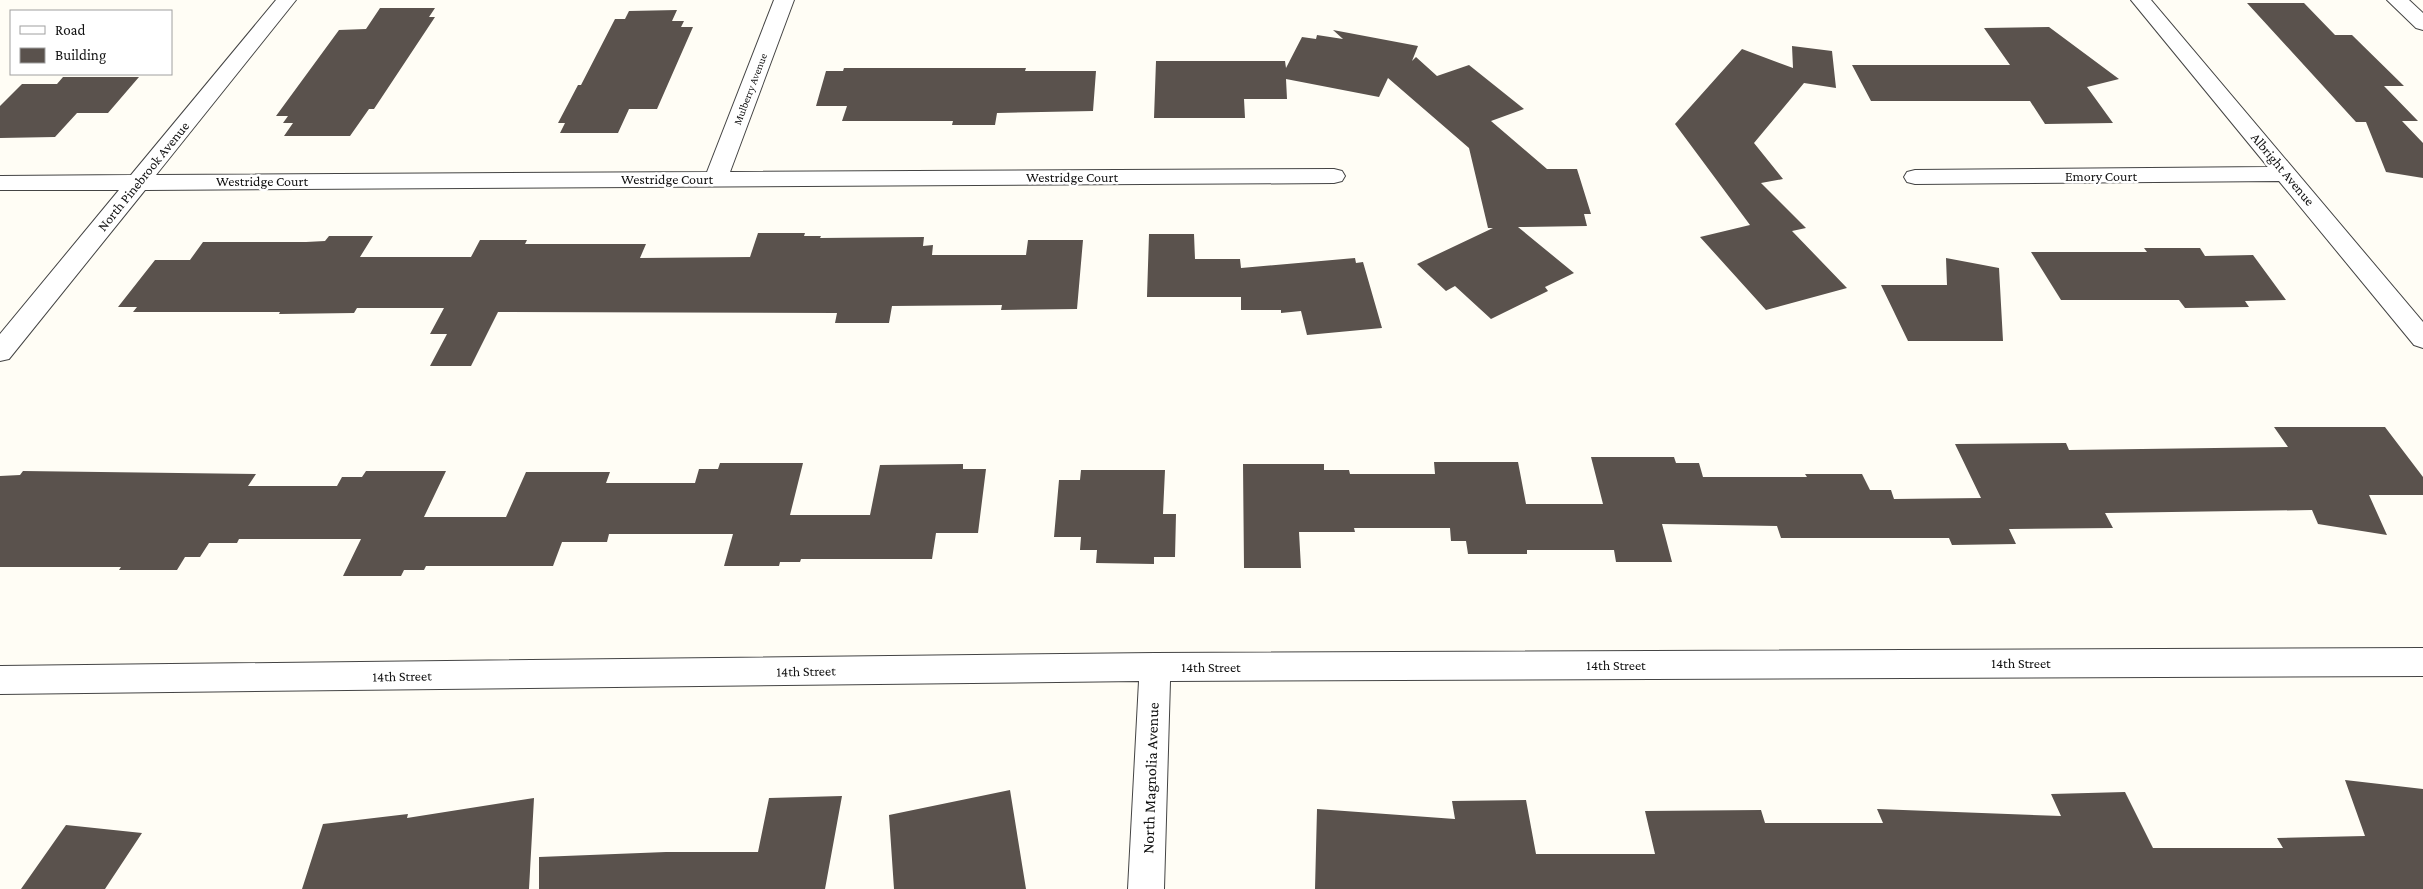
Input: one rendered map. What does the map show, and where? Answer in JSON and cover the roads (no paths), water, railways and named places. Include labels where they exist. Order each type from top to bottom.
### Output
[{"type":"street","name":"North Pinebrook Avenue","points":[[0,352],[286,0]]},
{"type":"street","name":"Mulberry Avenue","points":[[716,179],[784,0]]},
{"type":"street","name":"Albright Avenue","points":[[2141,0],[2423,339]]},
{"type":"street","points":[[2398,0],[2423,24]]},
{"type":"street","name":"Emory Court","points":[[1915,177],[2287,174]]},
{"type":"street","name":"Westridge Court","points":[[0,183],[1334,176]]},
{"type":"street","name":"14th Street","points":[[0,680],[1155,667],[2423,662]]},
{"type":"street","name":"North Magnolia Avenue","points":[[1146,889],[1155,667]]}]
